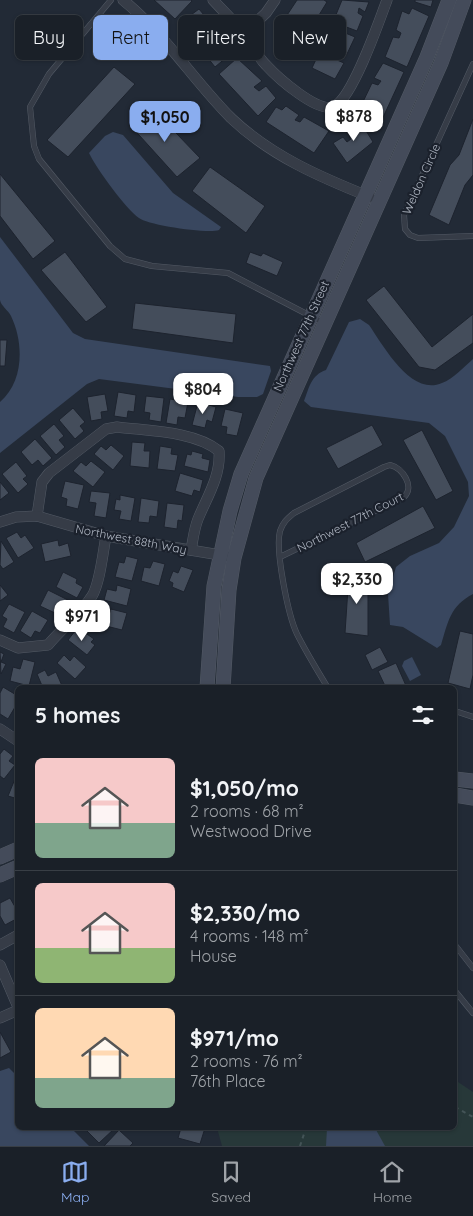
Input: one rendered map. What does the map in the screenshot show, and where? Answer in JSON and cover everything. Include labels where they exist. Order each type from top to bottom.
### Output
[{"type":"street","points":[[123,0],[146,18],[232,118],[264,145],[300,168],[379,200]]},
{"type":"street","points":[[213,0],[227,15]]},
{"type":"street","points":[[264,15],[275,0]]},
{"type":"street","points":[[262,60],[296,92],[322,108],[334,107],[344,100],[374,35],[387,0]]},
{"type":"street","name":"Northwest 77th Street","points":[[207,685],[214,586],[219,555],[240,474],[427,58],[449,0]]},
{"type":"street","name":"Northwest 77th Street","points":[[223,685],[229,590],[234,558],[256,478],[441,63],[464,0]]},
{"type":"street","points":[[36,516],[42,482],[49,473],[106,429],[118,427],[196,439],[210,443],[219,451],[220,464],[209,496],[197,521],[191,550]]},
{"type":"street","name":"Northwest 88th Way","points":[[0,522],[16,517],[36,516],[106,536],[234,558]]},
{"type":"street","points":[[0,640],[18,648],[48,645],[62,628],[81,611],[93,594],[106,536]]},
{"type":"street","points":[[0,729],[15,740]]},
{"type":"street","points":[[457,779],[473,781]]},
{"type":"street","points":[[457,795],[473,798]]},
{"type":"street","points":[[0,857],[15,850]]},
{"type":"street","points":[[0,875],[15,869]]},
{"type":"street","points":[[0,945],[15,937]]},
{"type":"street","points":[[0,964],[15,1001]]},
{"type":"street","points":[[0,1018],[15,1010]]},
{"type":"lane","points":[[111,0],[49,74],[30,107],[34,146],[39,159],[110,246],[125,259],[152,266],[228,274],[311,315],[325,324]]},
{"type":"lane","name":"Weldon Circle","points":[[473,64],[404,215],[403,224],[410,236],[418,238],[473,236]]},
{"type":"lane","name":"Northwest 77th Court","points":[[280,557],[404,497],[409,487],[401,470],[390,465],[384,467],[294,513],[284,522],[280,533],[278,544],[280,557],[286,593],[296,632],[326,685]]},
{"type":"lane","points":[[457,712],[473,717]]},
{"type":"lane","points":[[457,949],[473,968]]},
{"type":"lane","points":[[457,993],[473,1013]]},
{"type":"path","points":[[457,1108],[473,1117]]},
{"type":"path","points":[[300,1146],[305,1130]]},
{"type":"shaded area","points":[[457,1081],[473,1092],[473,1146],[222,1146],[218,1130],[457,1130]]},
{"type":"water","points":[[113,132],[123,135],[173,193],[221,227],[219,230],[203,231],[165,226],[144,221],[133,213],[112,188],[89,153],[105,136]]},
{"type":"water","points":[[0,237],[73,333],[85,339],[270,366],[271,371],[263,394],[257,397],[238,397],[99,379],[87,384],[0,453],[0,402],[14,384],[20,350],[11,316],[0,300]]},
{"type":"water","points":[[360,319],[369,325],[399,367],[419,383],[431,385],[442,383],[454,376],[473,359],[473,594],[459,604],[451,615],[441,645],[437,648],[403,627],[390,625],[388,594],[396,567],[410,556],[439,543],[454,527],[469,496],[468,482],[445,436],[429,423],[311,407],[304,401],[314,379],[326,370],[349,322]]},
{"type":"water","points":[[412,657],[421,675],[410,681],[402,666],[404,661]]},
{"type":"water","points":[[9,1068],[15,1074],[15,1130],[73,1130],[89,1146],[0,1146],[0,1071]]},
{"type":"water","points":[[327,1130],[376,1130],[385,1146],[326,1146]]},
{"type":"building","points":[[154,0],[191,0],[175,19]]},
{"type":"building","points":[[297,0],[324,0],[327,2],[319,15],[287,15]]},
{"type":"building","points":[[342,0],[369,2],[365,12],[359,8],[358,13],[363,16],[357,31],[346,27],[346,15],[336,15]]},
{"type":"building","points":[[415,0],[433,0],[431,7],[415,2]]},
{"type":"building","points":[[412,8],[429,16],[407,67],[385,57],[393,37],[399,38],[401,33],[396,30],[402,11],[409,14]]},
{"type":"building","points":[[199,9],[204,15],[191,15]]},
{"type":"building","points":[[346,33],[355,37],[346,55]]},
{"type":"building","points":[[209,60],[223,60],[215,67]]},
{"type":"building","points":[[235,60],[239,60],[262,81],[254,87],[259,91],[266,86],[276,98],[258,116],[219,74]]},
{"type":"building","points":[[316,60],[337,60],[344,63],[335,79],[312,68]]},
{"type":"building","points":[[383,63],[404,72],[380,124],[364,116],[368,112],[360,108],[372,83],[378,85],[381,81],[374,78]]},
{"type":"building","points":[[114,67],[135,84],[68,157],[47,140]]},
{"type":"building","points":[[286,106],[299,115],[295,120],[300,122],[304,117],[329,131],[314,153],[266,122],[276,107],[282,110]]},
{"type":"building","points":[[153,109],[200,158],[177,177],[130,125]]},
{"type":"building","points":[[473,119],[473,175],[465,185],[449,225],[429,215],[450,165],[459,155]]},
{"type":"building","points":[[360,121],[373,142],[347,163],[333,143],[343,137],[347,142],[351,139],[345,129]]},
{"type":"building","points":[[210,167],[265,206],[246,233],[192,191]]},
{"type":"building","points":[[0,174],[55,241],[33,259],[0,216]]},
{"type":"building","points":[[65,252],[107,307],[86,322],[41,270]]},
{"type":"building","points":[[250,252],[261,256],[263,253],[283,262],[277,276],[246,263]]},
{"type":"building","points":[[384,286],[432,347],[473,314],[473,343],[435,370],[419,367],[366,300]]},
{"type":"building","points":[[135,303],[236,314],[233,343],[132,329]]},
{"type":"building","points":[[0,340],[7,340],[5,366],[0,366]]},
{"type":"building","points":[[118,392],[136,395],[134,412],[128,411],[127,418],[114,416]]},
{"type":"building","points":[[105,394],[108,411],[101,412],[102,419],[91,421],[87,397]]},
{"type":"building","points":[[146,396],[164,398],[161,422],[149,420],[150,413],[144,412]]},
{"type":"building","points":[[170,399],[188,402],[185,418],[178,417],[177,425],[166,423]]},
{"type":"building","points":[[198,402],[216,407],[212,422],[207,420],[205,428],[192,425]]},
{"type":"building","points":[[73,408],[85,422],[80,426],[84,431],[75,439],[59,420]]},
{"type":"building","points":[[225,409],[243,413],[237,436],[226,434],[227,427],[221,426]]},
{"type":"building","points":[[54,424],[64,436],[59,440],[65,447],[56,455],[40,436]]},
{"type":"building","points":[[372,425],[383,445],[338,469],[326,448]]},
{"type":"building","points":[[422,430],[453,491],[436,500],[403,440]]},
{"type":"building","points":[[35,439],[52,458],[43,466],[38,460],[32,465],[21,452]]},
{"type":"building","points":[[132,442],[145,443],[144,451],[150,451],[149,468],[130,466]]},
{"type":"building","points":[[111,445],[124,456],[113,470],[94,454],[101,446],[106,450]]},
{"type":"building","points":[[160,446],[172,448],[171,454],[178,455],[175,471],[157,469]]},
{"type":"building","points":[[192,451],[203,454],[202,458],[210,460],[208,472],[184,466],[187,454],[191,455]]},
{"type":"building","points":[[91,461],[105,472],[93,487],[73,471],[81,462],[86,466]]},
{"type":"building","points":[[16,462],[27,476],[23,479],[28,484],[18,493],[2,474]]},
{"type":"building","points":[[180,473],[203,480],[200,492],[194,490],[192,496],[175,491]]},
{"type":"building","points":[[65,481],[84,485],[78,509],[66,506],[67,499],[61,497]]},
{"type":"building","points":[[0,482],[9,493],[0,500]]},
{"type":"building","points":[[91,491],[110,493],[106,518],[94,516],[96,503],[89,502]]},
{"type":"building","points":[[120,495],[135,498],[131,521],[119,519],[121,511],[114,510],[116,499],[120,500]]},
{"type":"building","points":[[141,498],[159,501],[157,517],[150,516],[149,523],[138,522]]},
{"type":"building","points":[[167,503],[184,505],[182,521],[178,520],[177,529],[164,527]]},
{"type":"building","points":[[423,506],[435,528],[365,562],[356,543]]},
{"type":"building","points":[[17,532],[21,538],[25,535],[34,548],[18,558],[6,538]]},
{"type":"building","points":[[58,540],[59,546],[68,543],[71,556],[45,562],[41,544]]},
{"type":"building","points":[[1,541],[14,562],[3,569],[0,565]]},
{"type":"building","points":[[126,556],[138,559],[132,581],[115,577],[119,562],[124,563]]},
{"type":"building","points":[[153,561],[165,564],[159,586],[141,581],[144,567],[150,568]]},
{"type":"building","points":[[181,566],[193,570],[184,592],[172,587],[173,583],[169,581],[173,571],[178,573]]},
{"type":"building","points":[[63,572],[77,579],[76,583],[83,587],[77,598],[56,587]]},
{"type":"building","points":[[349,573],[368,575],[368,636],[345,633]]},
{"type":"building","points":[[0,585],[8,595],[0,601]]},
{"type":"building","points":[[117,585],[131,589],[127,606],[104,600],[107,589],[116,591]]},
{"type":"building","points":[[48,590],[70,601],[64,612],[58,608],[55,613],[40,606]]},
{"type":"building","points":[[9,604],[25,612],[14,633],[3,627],[7,619],[2,616]]},
{"type":"building","points":[[111,609],[127,613],[122,630],[98,624],[101,612],[109,615]]},
{"type":"building","points":[[32,611],[48,620],[40,633],[35,631],[31,638],[20,631]]},
{"type":"building","points":[[75,631],[82,636],[84,632],[94,639],[91,642],[95,645],[87,655],[68,640]]},
{"type":"building","points":[[460,631],[473,634],[473,675],[470,689],[448,683]]},
{"type":"building","points":[[380,647],[388,662],[372,670],[365,655]]},
{"type":"building","points":[[0,652],[4,654],[1,662],[6,664],[1,674]]},
{"type":"building","points":[[64,655],[70,661],[74,656],[86,667],[75,679],[57,663]]},
{"type":"building","points":[[23,659],[35,662],[29,685],[10,681],[13,667],[20,669]]},
{"type":"building","points":[[396,663],[406,685],[385,685],[378,671]]},
{"type":"building","points":[[45,670],[48,676],[56,672],[62,685],[42,685],[37,674]]},
{"type":"building","points":[[3,687],[15,694],[15,707],[8,719],[0,714],[0,693]]},
{"type":"building","points":[[4,749],[13,756],[9,761],[15,765],[4,779],[0,776],[0,754]]},
{"type":"building","points":[[15,779],[15,798],[8,796]]},
{"type":"building","points":[[10,898],[15,907],[15,920],[5,925],[0,916],[0,903]]},
{"type":"building","points":[[0,1032],[11,1052],[0,1058]]},
{"type":"building","points":[[86,1130],[113,1130],[99,1143]]},
{"type":"building","points":[[119,1130],[133,1143],[130,1146],[104,1146]]},
{"type":"building","points":[[180,1130],[204,1130],[200,1144],[178,1138]]}]
